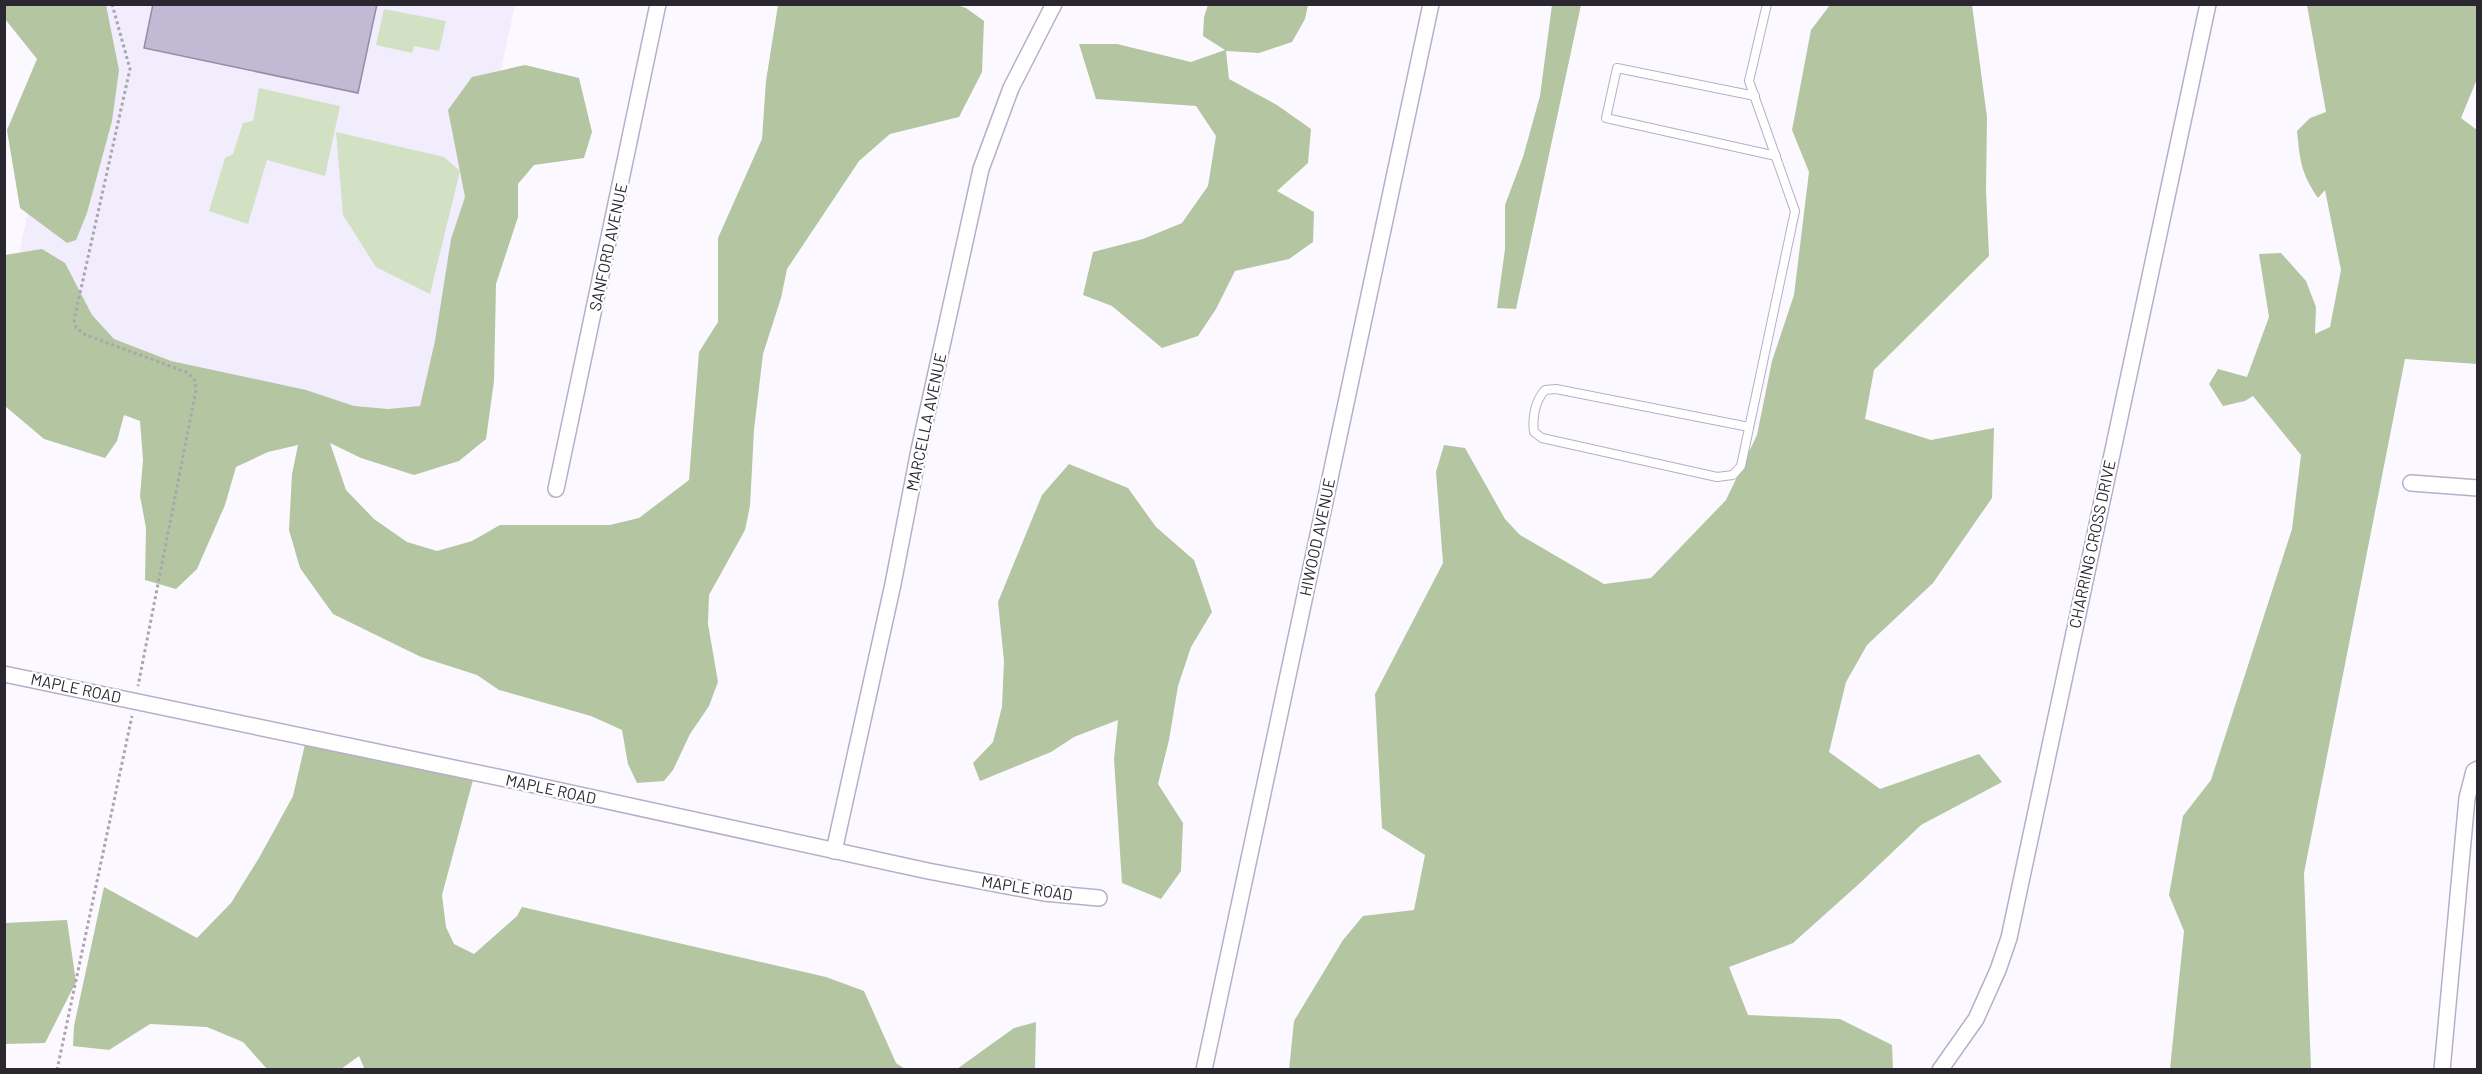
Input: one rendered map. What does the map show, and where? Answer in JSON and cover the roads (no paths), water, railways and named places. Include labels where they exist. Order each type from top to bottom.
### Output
[{"type":"street","name":"SANFORD AVENUE","points":[[556,489],[658,4]]},
{"type":"street","name":"MARCELLA AVENUE","points":[[834,851],[981,169],[1011,88],[1054,4]]},
{"type":"street","name":"HIWOOD AVENUE","points":[[1204,1070],[1431,4]]},
{"type":"street","name":"CHARRING CROSS DRIVE","points":[[1940,1070],[1976,1019],[1998,970],[2009,938],[2208,4]]},
{"type":"street","points":[[2411,483],[2478,488]]},
{"type":"street","name":"MAPLE ROAD","points":[[4,674],[516,781],[834,851],[1044,893],[1099,898]]},
{"type":"street","points":[[2442,1070],[2467,798],[2476,770]]},
{"type":"lane","points":[[1749,427],[1556,389],[1545,390],[1538,397],[1532,422],[1534,432],[1542,438],[1717,477],[1733,475],[1740,466],[1749,427],[1795,211],[1749,81],[1767,4]]},
{"type":"lane","points":[[1755,96],[1617,68],[1606,118],[1776,156]]}]
